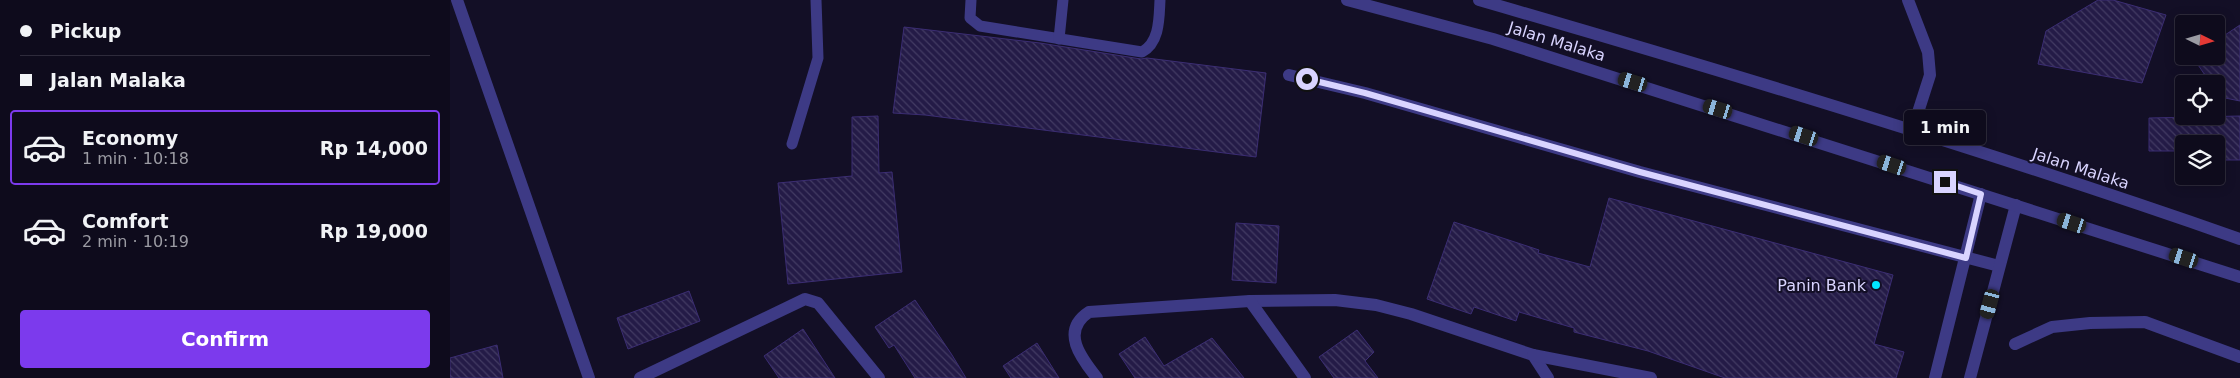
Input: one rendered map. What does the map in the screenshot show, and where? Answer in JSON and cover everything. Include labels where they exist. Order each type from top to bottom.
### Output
[{"type":"street","points":[[457,0],[589,378]]},
{"type":"street","name":"Jalan Malaka","points":[[1348,0],[1493,38],[2240,277]]},
{"type":"street","name":"Jalan Malaka","points":[[1479,0],[1738,74],[2100,190],[2240,240]]},
{"type":"street","points":[[1908,0],[1928,52],[1930,75],[1912,131]]},
{"type":"street","points":[[1289,76],[1365,93],[1640,172],[1999,266]]},
{"type":"street","points":[[1935,378],[1981,194]]},
{"type":"street","points":[[1970,378],[2016,205]]},
{"type":"street","points":[[640,378],[805,298],[818,303],[879,378]]},
{"type":"street","points":[[1098,378],[1078,351],[1074,338],[1077,324],[1081,317],[1089,312],[1250,301],[1335,300],[1376,305],[1411,314],[1533,355],[1651,378]]},
{"type":"street","points":[[1250,301],[1305,378]]},
{"type":"street","points":[[2015,344],[2052,327],[2090,323],[2145,322],[2240,357]]},
{"type":"street","points":[[1533,355],[1548,378]]},
{"type":"lane","points":[[792,144],[818,58],[816,0]]},
{"type":"lane","points":[[971,1],[970,18],[980,26],[1142,52],[1149,48],[1159,28],[1160,0]]},
{"type":"lane","points":[[1059,39],[1062,6]]},
{"type":"building","points":[[2098,0],[2113,0],[2166,15],[2142,83],[2038,64],[2046,31]]},
{"type":"building","points":[[2240,25],[2240,101],[2225,98],[2225,75],[2205,75],[2198,65],[2225,65],[2225,35]]},
{"type":"building","points":[[904,27],[1040,43],[1141,59],[1147,58],[1266,73],[1256,157],[925,115],[893,113]]},
{"type":"building","points":[[878,116],[879,173],[892,172],[902,272],[788,284],[778,183],[852,176],[852,117]]},
{"type":"building","points":[[2225,116],[2240,116],[2240,160],[2225,160],[2225,135],[2175,135],[2175,151],[2149,151],[2149,118],[2175,117],[2175,125],[2225,125]]},
{"type":"building","points":[[1609,198],[1893,275],[1874,344],[1904,352],[1896,378],[1725,378],[1648,351],[1574,332],[1574,328],[1519,312],[1516,321],[1474,307],[1471,314],[1427,299],[1454,222],[1539,250],[1538,253],[1590,267]]},
{"type":"building","points":[[1236,223],[1279,226],[1276,283],[1232,280]]},
{"type":"building","points":[[689,291],[700,321],[628,349],[617,318]]},
{"type":"building","points":[[915,300],[966,378],[915,378],[894,345],[889,348],[875,327]]},
{"type":"building","points":[[803,329],[835,378],[779,378],[764,356]]},
{"type":"building","points":[[1357,330],[1374,352],[1365,361],[1378,378],[1334,378],[1319,357]]},
{"type":"building","points":[[1145,337],[1164,366],[1212,338],[1244,378],[1135,378],[1119,354]]},
{"type":"building","points":[[1037,343],[1059,378],[1011,378],[1003,366]]},
{"type":"building","points":[[497,345],[503,378],[450,378],[450,358]]},
{"type":"place","name":"Panin Bank","points":[[1876,285]]},
{"type":"route","points":[[1307,79],[1365,93],[1640,172],[1966,258],[1981,194],[1945,182]]}]
